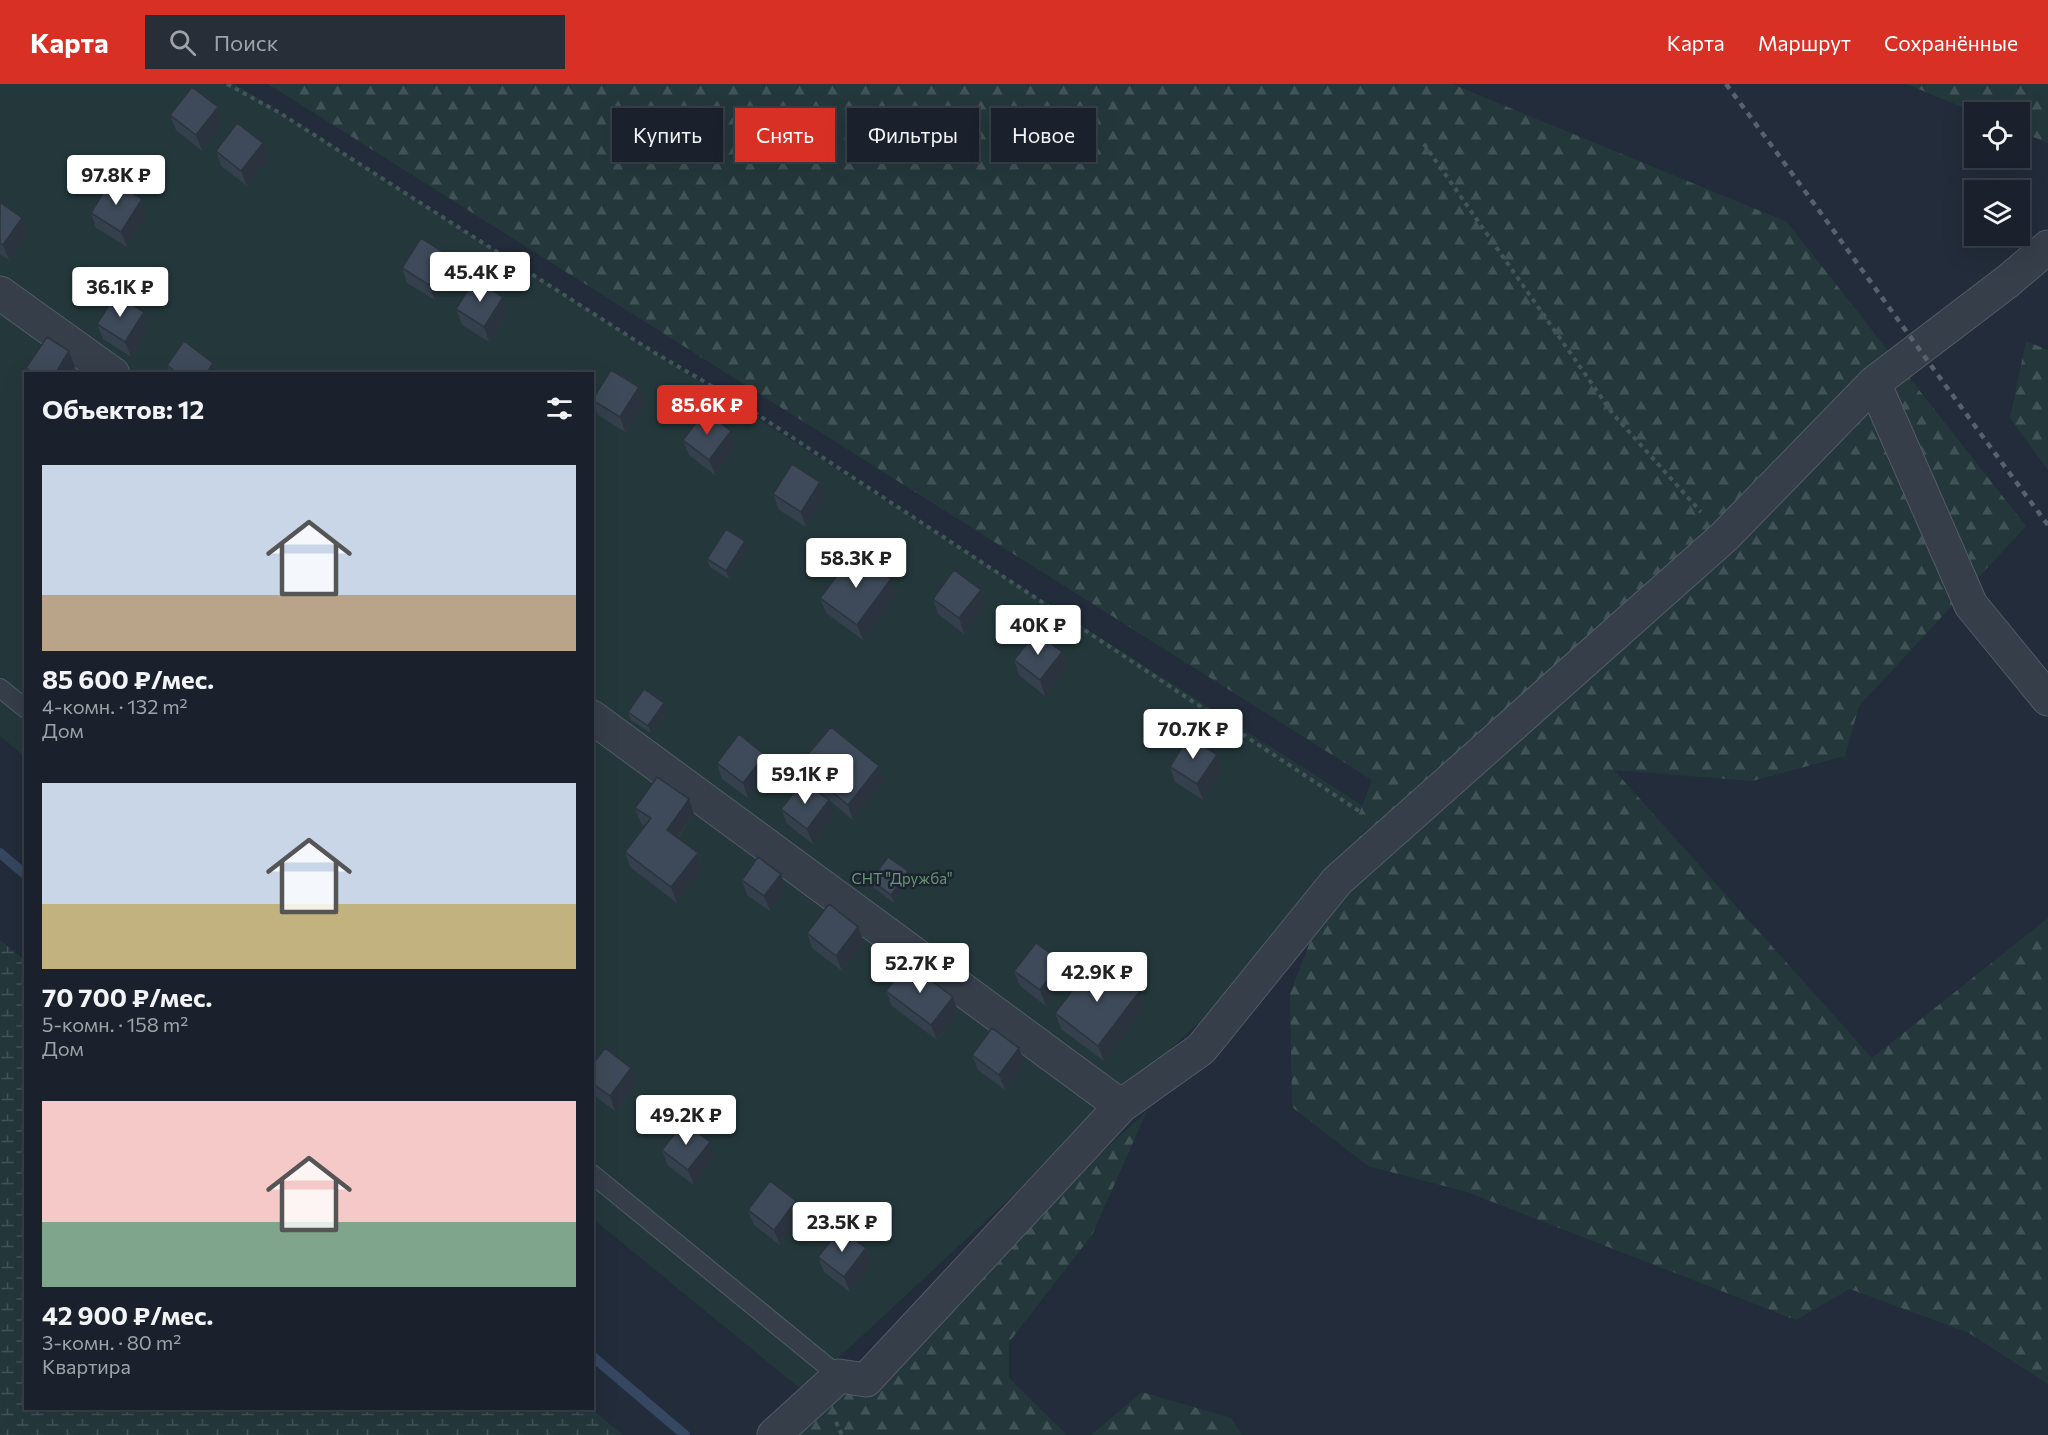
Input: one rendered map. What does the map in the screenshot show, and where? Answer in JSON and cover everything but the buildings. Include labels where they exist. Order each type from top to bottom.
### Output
[{"type":"street","points":[[774,1435],[839,1376],[866,1380],[1121,1106],[1201,1049],[1337,881],[1724,537],[1874,383],[2008,281],[2048,247]]},
{"type":"street","points":[[0,293],[110,372]]},
{"type":"street","points":[[1874,383],[1971,605],[2048,699]]},
{"type":"street","points":[[594,718],[1121,1106]]},
{"type":"lane","points":[[0,688],[24,707]]},
{"type":"lane","points":[[594,1176],[839,1376]]},
{"type":"path","points":[[227,84],[280,113],[656,353],[734,399],[1391,833]]},
{"type":"path","points":[[1424,144],[1612,414],[1724,537]]},
{"type":"green space","name":"СНТ \"Дружба\"","points":[[0,84],[235,84],[1404,832],[803,1391],[594,1220],[594,372],[24,372],[24,756],[0,736]]},
{"type":"green space","points":[[268,84],[1452,84],[1787,222],[2026,526],[1859,706],[1845,756],[1752,781],[1614,770],[1872,1058],[2048,918],[2048,1384],[1969,1333],[1850,1289],[1796,1320],[1467,1192],[1368,1166],[1292,1107],[1290,994],[1372,780]]},
{"type":"green space","points":[[1906,84],[2048,84],[2048,143],[2030,136],[2030,102],[1964,102],[1964,108]]},
{"type":"green space","points":[[2026,341],[2048,350],[2048,470],[2010,418]]},
{"type":"green space","points":[[0,940],[24,959],[24,1410],[592,1410],[623,1435],[0,1435]]},
{"type":"green space","points":[[1147,1111],[1092,1235],[1009,1342],[1009,1378],[1067,1435],[798,1435]]},
{"type":"green space","points":[[1142,1392],[1231,1418],[1242,1435],[1091,1435]]},
{"type":"waterway","points":[[0,853],[24,873]]},
{"type":"waterway","points":[[594,1358],[685,1435]]},
{"type":"railway","points":[[1726,84],[2048,525]]}]
